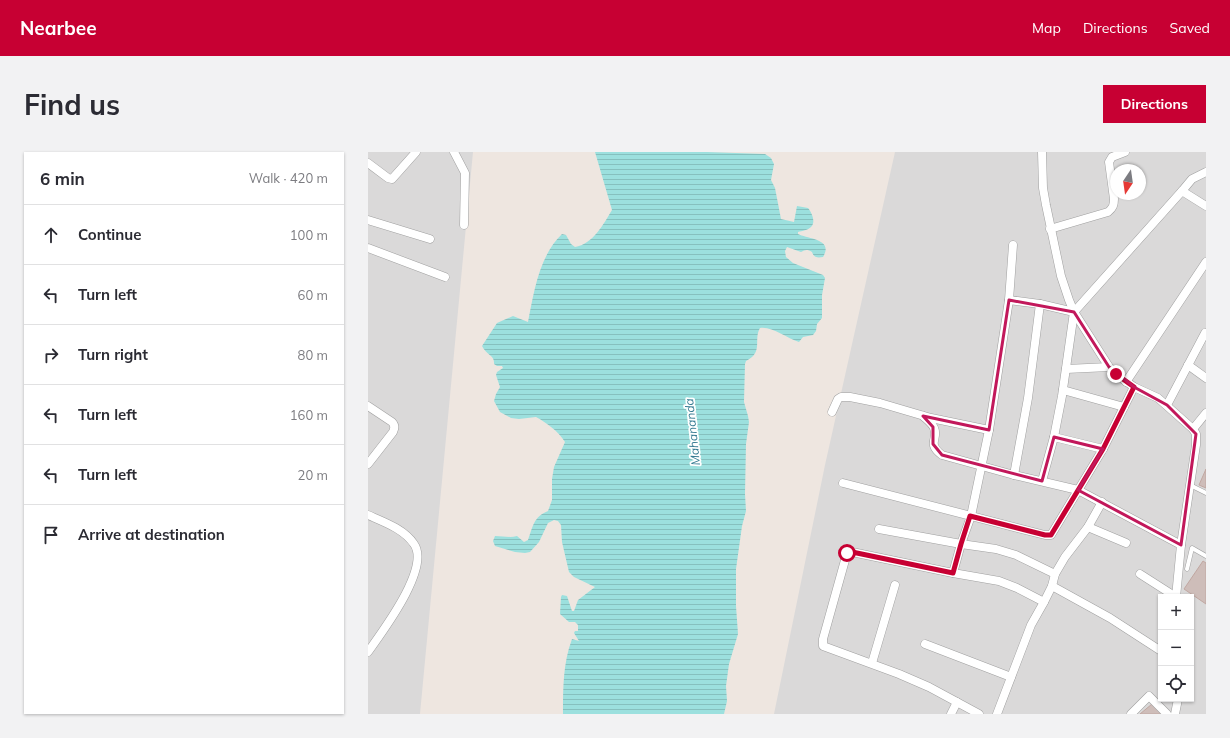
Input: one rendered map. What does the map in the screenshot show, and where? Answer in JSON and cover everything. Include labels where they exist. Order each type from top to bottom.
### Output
[{"type":"street","points":[[368,163],[392,180],[416,152]]},
{"type":"street","points":[[454,152],[465,173],[464,225]]},
{"type":"street","points":[[1042,152],[1043,188],[1050,229],[1061,276],[1074,312],[1109,367],[1126,382],[1158,398],[1193,429],[1196,434],[1196,444],[1181,545],[1176,594]]},
{"type":"street","points":[[1050,229],[1108,212],[1111,209],[1114,205],[1114,199],[1109,162],[1112,157],[1125,152]]},
{"type":"street","points":[[1042,481],[1054,437],[1063,390],[1074,312],[1192,179],[1206,172]]},
{"type":"street","points":[[1182,191],[1206,206]]},
{"type":"street","points":[[368,220],[430,239]]},
{"type":"street","points":[[953,573],[970,516],[989,430],[1009,300],[1013,245]]},
{"type":"street","points":[[368,248],[445,277]]},
{"type":"street","points":[[1126,382],[1206,262]]},
{"type":"street","points":[[1009,300],[1040,304],[1074,312]]},
{"type":"street","points":[[1014,475],[1028,398],[1040,304]]},
{"type":"street","points":[[1167,405],[1205,333]]},
{"type":"street","points":[[1188,365],[1206,378]]},
{"type":"street","points":[[1066,369],[1109,367]]},
{"type":"street","points":[[844,483],[1045,535],[1051,535],[1103,449],[1134,387]]},
{"type":"street","points":[[1063,390],[1124,408]]},
{"type":"street","points":[[832,412],[838,399],[844,397],[880,403],[922,416],[989,430]]},
{"type":"street","points":[[368,406],[392,422],[395,428],[368,464]]},
{"type":"street","points":[[1193,429],[1206,413]]},
{"type":"street","points":[[922,416],[933,427],[935,433],[934,444],[939,452],[945,456],[1014,475],[1078,490],[1181,545]]},
{"type":"street","points":[[1054,437],[1103,449]]},
{"type":"street","points":[[997,714],[1031,625],[1052,586],[1055,574],[1065,557],[1088,527],[1102,502]]},
{"type":"street","points":[[368,515],[408,536],[415,545],[418,560],[400,606],[368,652]]},
{"type":"street","points":[[1088,527],[1126,544]]},
{"type":"street","points":[[879,529],[1005,551],[1055,574]]},
{"type":"street","points":[[979,714],[930,687],[872,663],[824,648],[822,644],[847,553],[852,552],[999,581],[1017,588],[1044,602]]},
{"type":"street","points":[[1140,574],[1171,594]]},
{"type":"street","points":[[872,663],[895,585]]},
{"type":"street","points":[[1052,586],[1110,618],[1158,649]]},
{"type":"street","points":[[925,644],[1011,677]]},
{"type":"street","points":[[1131,714],[1148,696],[1167,714]]},
{"type":"street","points":[[951,714],[957,702]]},
{"type":"street","points":[[1175,714],[1177,702]]},
{"type":"lane","points":[[1189,485],[1206,493]]},
{"type":"lane","points":[[1188,569],[1192,548],[1206,556]]},
{"type":"highlighted area","points":[[1009,300],[1074,312],[1109,367],[1134,387],[1167,405],[1196,434],[1181,545],[1078,490],[1103,449],[1054,437],[1042,481],[942,455],[933,444],[933,427],[923,416],[989,430]]},
{"type":"shaded area","points":[[368,152],[473,152],[420,714],[368,714]]},
{"type":"shaded area","points":[[895,152],[1206,152],[1206,714],[774,714],[825,465]]},
{"type":"water","name":"Mahananda","points":[[595,152],[707,152],[765,154],[771,158],[774,164],[771,180],[775,188],[781,219],[794,222],[797,206],[808,208],[813,218],[813,223],[811,227],[798,232],[798,234],[823,243],[825,247],[823,257],[815,256],[812,252],[807,250],[801,252],[787,247],[785,251],[786,257],[793,263],[823,275],[825,278],[822,295],[822,318],[817,324],[816,331],[813,335],[803,337],[799,342],[774,330],[760,328],[757,337],[755,354],[746,361],[745,364],[744,402],[749,422],[746,444],[746,511],[742,526],[736,569],[738,634],[729,664],[726,686],[727,701],[724,714],[563,714],[563,685],[565,666],[572,639],[579,641],[574,633],[575,631],[578,631],[578,625],[575,622],[569,622],[560,614],[561,597],[562,595],[567,596],[572,611],[574,611],[578,600],[595,587],[574,577],[569,572],[562,542],[561,525],[558,521],[554,520],[548,523],[539,542],[530,552],[515,552],[495,546],[493,541],[495,536],[517,536],[524,542],[528,540],[536,519],[548,511],[552,500],[552,479],[554,467],[565,442],[559,434],[536,417],[519,419],[511,418],[500,412],[494,401],[500,387],[496,375],[497,372],[503,368],[502,366],[497,366],[494,364],[492,357],[482,346],[497,323],[513,316],[528,322],[535,287],[543,264],[554,243],[562,234],[566,235],[571,244],[575,247],[581,245],[597,233],[612,210]]},
{"type":"building","points":[[1206,469],[1206,488],[1199,485]]},
{"type":"building","points":[[1203,561],[1206,563],[1206,604],[1194,596],[1194,594],[1184,589]]},
{"type":"building","points":[[1152,704],[1161,714],[1140,714]]},
{"type":"route","points":[[847,553],[852,552],[953,573],[970,516],[1045,535],[1051,535],[1103,449],[1134,387],[1116,374]]}]
